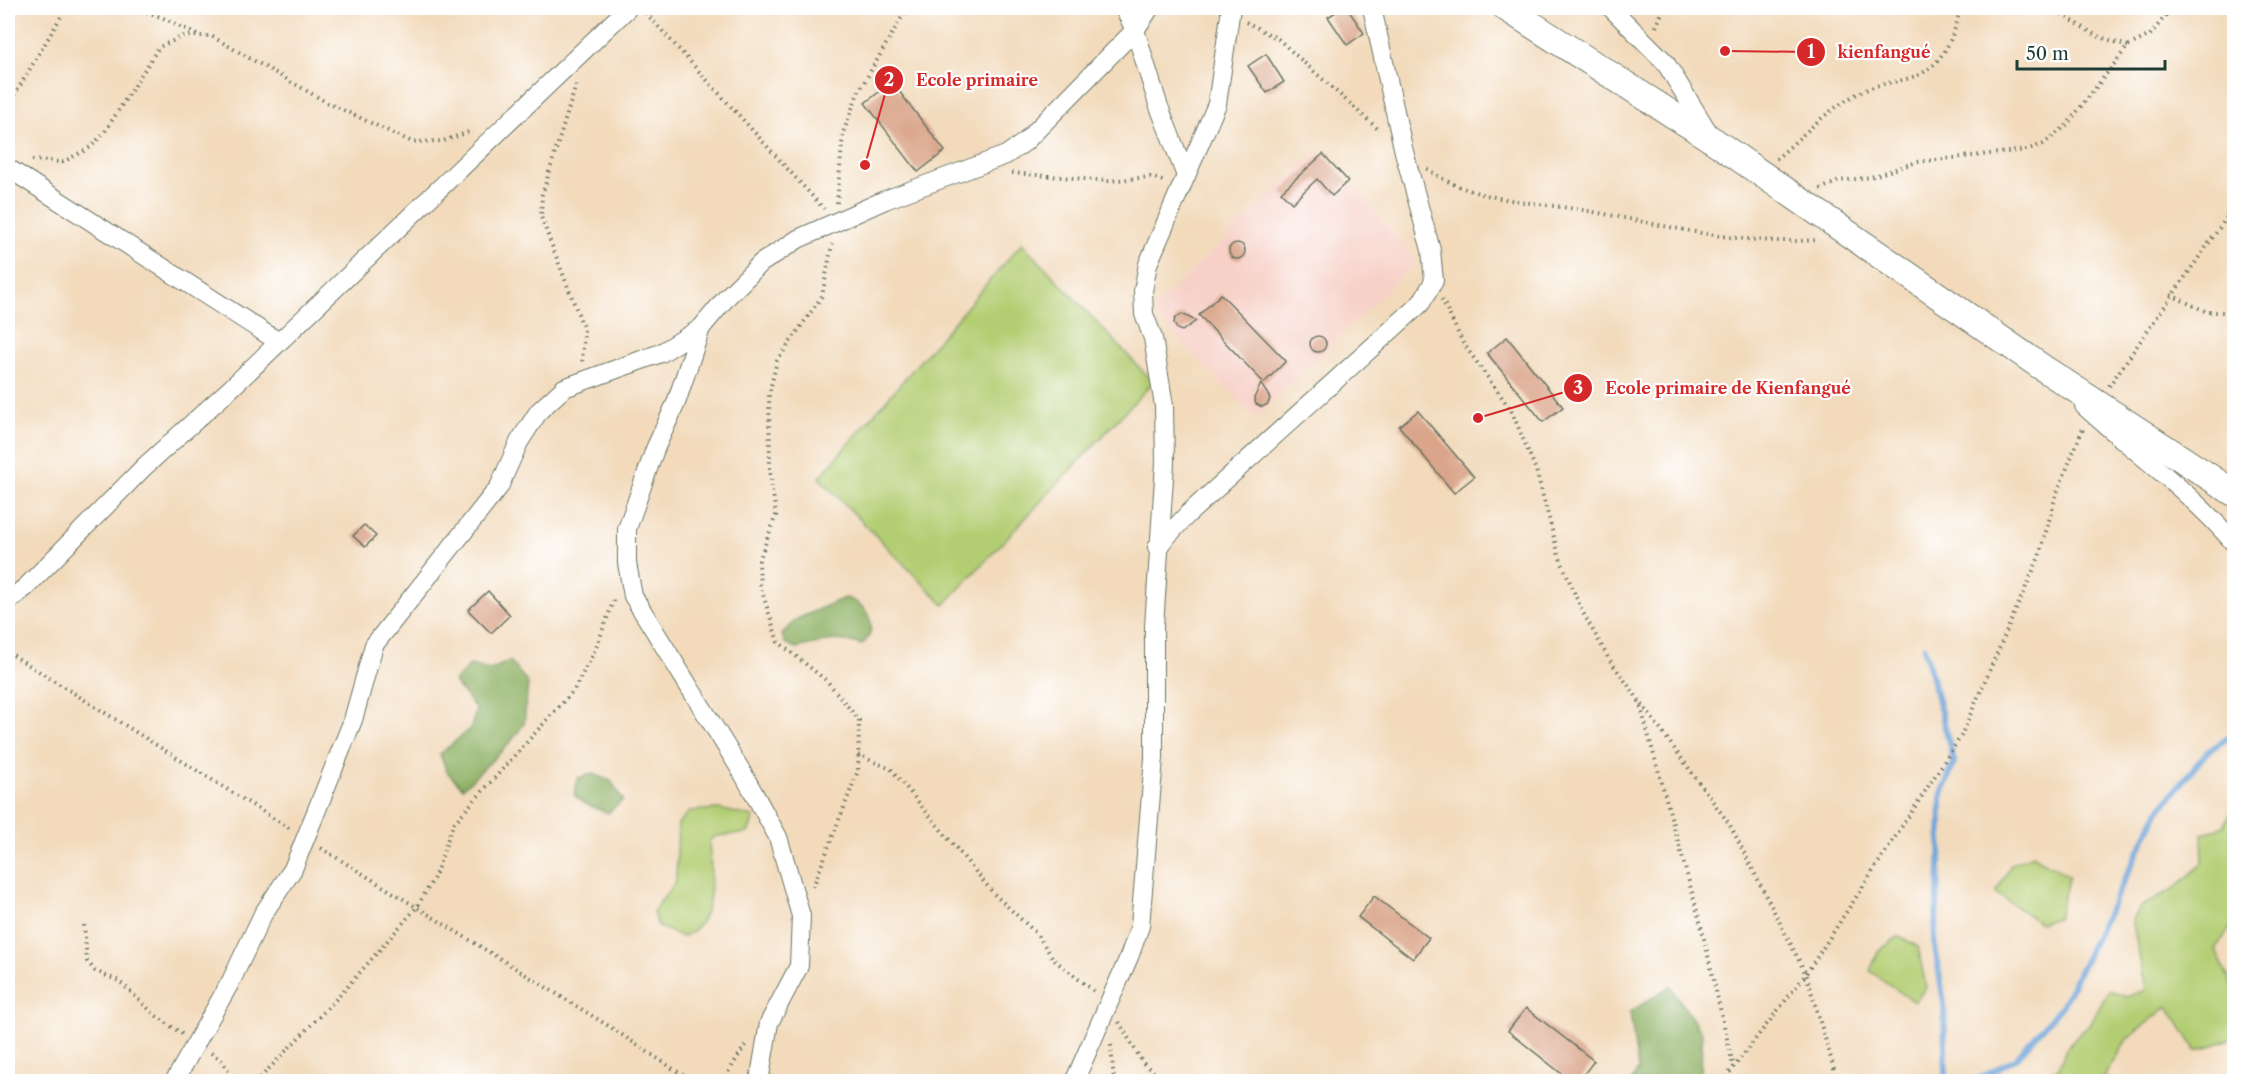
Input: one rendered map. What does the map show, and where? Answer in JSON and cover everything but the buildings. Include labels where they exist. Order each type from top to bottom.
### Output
[{"type":"main road","points":[[1506,8],[1714,141],[2046,370],[2093,407],[2235,493]]},
{"type":"street","points":[[8,601],[26,587],[144,467],[279,342],[628,8]]},
{"type":"street","points":[[1124,8],[1135,30],[1183,182]]},
{"type":"street","points":[[174,1082],[231,981],[263,914],[292,869],[306,839],[353,720],[374,645],[499,487],[519,442],[539,411],[564,388],[661,353],[701,328],[727,297],[760,264],[798,239],[885,200],[1006,155],[1025,142],[1135,30],[1150,8]]},
{"type":"street","points":[[1157,547],[1235,470],[1421,303],[1434,281],[1431,250],[1404,152],[1372,8]]},
{"type":"street","points":[[1611,8],[1665,62],[1714,141]]},
{"type":"street","points":[[1074,1082],[1129,957],[1140,926],[1154,758],[1157,547],[1165,463],[1164,406],[1154,338],[1144,314],[1143,291],[1148,264],[1217,104],[1225,10]]},
{"type":"street","points":[[8,168],[279,342]]},
{"type":"street","points":[[701,328],[676,403],[655,449],[627,529],[627,563],[633,596],[742,772],[778,837],[801,916],[800,966],[769,1023],[759,1082]]},
{"type":"street","points":[[2093,407],[2133,451],[2181,488],[2235,543]]},
{"type":"path","points":[[8,106],[66,8]]},
{"type":"path","points":[[135,8],[161,17],[199,36]]},
{"type":"path","points":[[641,8],[835,221]]},
{"type":"path","points":[[801,916],[858,771],[859,720],[827,681],[778,642],[760,585],[759,561],[776,515],[770,471],[769,393],[777,361],[822,296],[835,221],[843,133],[858,93],[908,8]]},
{"type":"path","points":[[1760,173],[1832,111],[1868,89],[1918,75],[1937,62],[1956,30],[1960,8]]},
{"type":"path","points":[[2052,8],[2097,36],[2128,46]]},
{"type":"path","points":[[1797,198],[1839,181],[1870,177],[1917,162],[2026,150],[2043,144],[2066,126],[2128,46],[2150,35],[2172,8]]},
{"type":"path","points":[[1225,10],[1278,39],[1404,152],[1442,180],[1493,198],[1586,211],[1734,240],[1777,243],[1850,235]]},
{"type":"path","points":[[25,159],[42,163],[63,162],[91,147],[104,133],[159,47],[184,36],[211,36],[328,103],[412,142],[443,141],[509,121]]},
{"type":"path","points":[[564,388],[582,365],[584,329],[541,217],[542,195],[578,77]]},
{"type":"path","points":[[973,168],[1108,181],[1150,177],[1183,182]]},
{"type":"path","points":[[1722,1082],[1806,974],[1961,736],[2039,557],[2056,495],[2093,407],[2235,207]]},
{"type":"path","points":[[1434,281],[1463,343],[1511,410],[1536,470],[1559,556],[1582,611],[1610,659],[1730,825],[1806,974],[1838,1082]]},
{"type":"path","points":[[2171,295],[2207,312],[2235,312]]},
{"type":"path","points":[[256,1082],[341,994],[417,907],[435,876],[453,824],[574,690],[596,648],[615,595]]},
{"type":"path","points":[[8,652],[693,1082]]},
{"type":"path","points":[[1638,697],[1701,925],[1733,1066]]},
{"type":"path","points":[[858,755],[891,769],[994,894],[1037,934],[1054,960],[1108,1002],[1143,1063],[1165,1082]]},
{"type":"path","points":[[84,925],[87,961],[95,971],[119,981],[155,1015],[220,1060],[237,1082]]},
{"type":"path","points":[[722,1082],[734,1059],[769,1023]]},
{"type":"shaded area","points":[[1319,149],[1352,184],[1416,262],[1256,419],[1151,310]]},
{"type":"green space","points":[[1022,243],[1153,382],[944,605],[819,478]]},
{"type":"green space","points":[[844,598],[859,604],[869,617],[870,632],[861,645],[835,640],[796,648],[785,643],[782,634],[797,619]]},
{"type":"green space","points":[[510,661],[528,683],[524,724],[509,744],[463,788],[447,772],[440,754],[471,728],[476,709],[454,682],[470,665],[490,670]]},
{"type":"green space","points":[[592,774],[611,781],[623,800],[608,813],[585,804],[574,795],[578,778]]},
{"type":"green space","points":[[2234,806],[2234,923],[2215,949],[2234,989],[2234,1038],[2196,1051],[2168,1006],[2127,1039],[2104,1077],[2112,1081],[2035,1081],[2059,1068],[2066,1048],[2092,1021],[2109,990],[2126,997],[2146,990],[2132,919],[2142,906],[2175,888],[2203,863],[2202,834],[2224,826]]},
{"type":"green space","points":[[719,809],[754,817],[748,833],[716,836],[709,841],[711,881],[707,909],[694,930],[682,937],[658,926],[653,912],[676,881],[678,824],[690,811]]},
{"type":"green space","points":[[2032,855],[2069,876],[2058,918],[2040,923],[1996,893],[2011,864]]},
{"type":"green space","points":[[1899,936],[1918,947],[1926,988],[1914,1002],[1870,971],[1878,952]]},
{"type":"green space","points":[[1670,986],[1702,1033],[1701,1081],[1631,1081],[1638,1070],[1630,1012]]},
{"type":"waterway","points":[[1924,647],[1954,762],[1941,797],[1940,869],[1934,940],[1944,1003],[1946,1082]]},
{"type":"waterway","points":[[1973,1082],[2016,1058],[2062,1006],[2158,812],[2207,752],[2234,734]]},
{"type":"place","name":"kienfangué","points":[[1725,51]]},
{"type":"place","name":"Ecole primaire","points":[[865,165]]},
{"type":"place","name":"Ecole primaire de Kienfangué","points":[[1478,418]]}]
